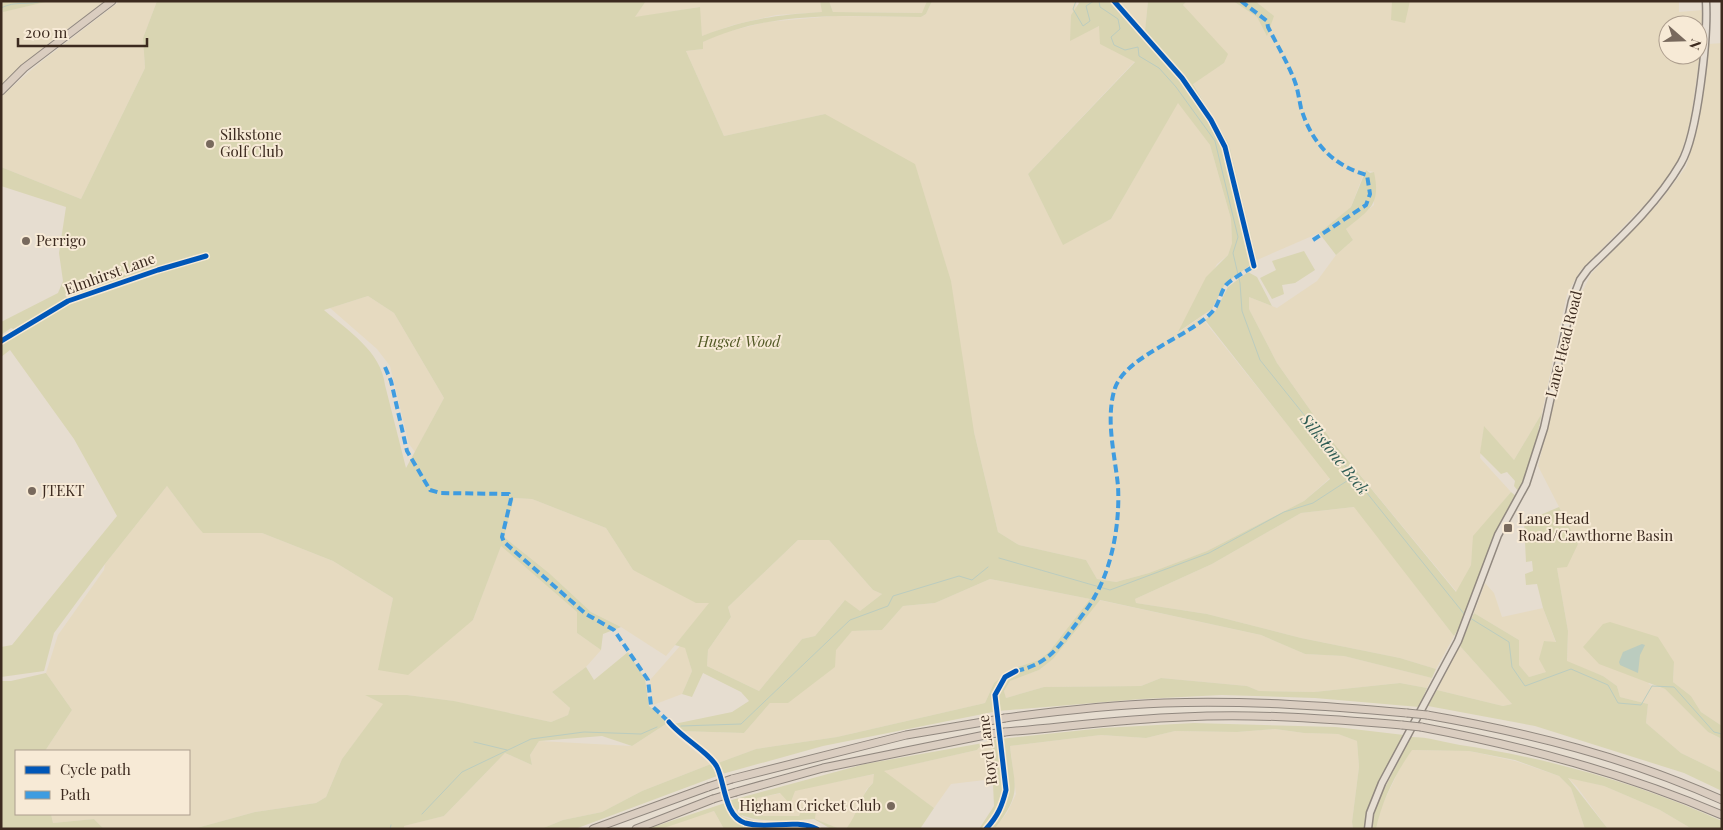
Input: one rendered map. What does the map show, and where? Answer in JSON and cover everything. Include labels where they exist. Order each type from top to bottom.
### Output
[{"type":"highway","points":[[1,91],[24,68],[112,1]]},
{"type":"highway","points":[[593,829],[732,778],[906,735],[1049,712],[1163,703],[1232,703],[1408,713],[1427,716],[1564,742],[1642,767],[1722,800]]},
{"type":"highway","points":[[636,829],[713,799],[831,766],[990,734],[1095,722],[1185,716],[1289,717],[1421,728],[1524,748],[1562,758],[1637,780],[1722,815]]},
{"type":"main road","name":"Lane Head Road","points":[[1368,829],[1370,813],[1382,783],[1467,620],[1498,535],[1521,497],[1536,457],[1572,301],[1580,280],[1648,208],[1682,162],[1688,149],[1695,116],[1704,49],[1706,1]]},
{"type":"street","name":"Elmhirst Lane","points":[[1,340],[68,301],[158,270],[206,256]]},
{"type":"street","name":"Royd Lane","points":[[986,829],[997,817],[1003,805],[1006,790],[995,695],[1005,677],[1016,672]]},
{"type":"street","points":[[669,722],[679,734],[716,765],[730,807],[744,823],[757,825],[804,823],[817,829]]},
{"type":"shaded area","points":[[50,1],[106,1],[55,38],[1,87],[1,12]]},
{"type":"shaded area","points":[[120,1],[157,1],[143,38],[145,68],[81,199],[1,167],[1,98],[3,95],[37,65]]},
{"type":"shaded area","points":[[646,1],[820,1],[823,12],[776,15],[733,25],[702,36],[699,7],[634,18]]},
{"type":"shaded area","points":[[829,1],[927,1],[923,13],[833,12]]},
{"type":"shaded area","points":[[932,1],[1077,1],[1070,40],[1099,26],[1121,54],[1135,61],[1028,174],[1063,244],[1111,219],[1178,102],[1210,145],[1231,219],[1232,243],[1228,255],[1217,264],[1179,332],[1201,317],[1330,478],[1304,501],[1207,551],[1149,573],[1116,582],[1097,579],[1086,560],[1019,545],[998,532],[974,432],[825,114],[724,136],[686,51],[703,49],[703,42],[722,33],[766,22],[834,16],[921,17],[926,14]]},
{"type":"shaded area","points":[[1112,1],[1148,1],[1145,32],[1116,5]]},
{"type":"shaded area","points":[[1187,1],[1233,1],[1257,17],[1255,1],[1679,1],[1679,12],[1703,10],[1703,15],[1658,15],[1658,65],[1699,65],[1690,124],[1679,160],[1657,192],[1580,271],[1567,294],[1542,413],[1514,460],[1484,427],[1480,458],[1511,492],[1474,536],[1471,565],[1457,592],[1332,441],[1277,363],[1249,309],[1249,297],[1277,308],[1317,281],[1336,255],[1353,240],[1346,229],[1374,205],[1374,172],[1365,170],[1351,207],[1319,233],[1257,260],[1229,144],[1193,83],[1224,63],[1183,5]]},
{"type":"shaded area","points":[[1722,43],[1722,726],[1701,712],[1691,696],[1673,682],[1674,662],[1648,684],[1665,689],[1708,732],[1722,739],[1722,773],[1681,753],[1646,723],[1648,704],[1620,697],[1617,686],[1603,676],[1567,662],[1568,631],[1557,568],[1578,544],[1538,466],[1580,296],[1591,274],[1658,204],[1686,167],[1699,122],[1706,65],[1708,65],[1709,44]]},
{"type":"shaded area","points":[[368,296],[394,313],[444,398],[415,452],[409,444],[390,366],[377,349],[330,308]]},
{"type":"shaded area","points":[[167,486],[203,532],[262,533],[333,561],[393,598],[379,670],[473,620],[501,545],[577,612],[577,633],[601,650],[586,667],[552,692],[570,708],[568,715],[551,722],[453,701],[407,695],[366,695],[384,704],[342,759],[326,797],[316,803],[255,812],[193,829],[104,829],[94,819],[53,823],[51,815],[190,815],[190,750],[46,750],[72,710],[46,673],[58,635],[104,570],[105,564]]},
{"type":"shaded area","points":[[514,498],[532,499],[606,528],[633,570],[710,603],[666,656],[621,627],[591,612],[549,573],[504,537]]},
{"type":"shaded area","points":[[1355,507],[1454,636],[1436,669],[1400,658],[1301,638],[1207,614],[1136,603],[1135,599],[1212,564],[1301,513]]},
{"type":"shaded area","points":[[798,540],[829,540],[873,590],[882,594],[860,611],[844,601],[815,636],[802,639],[759,691],[707,666],[708,650],[731,617],[728,607]]},
{"type":"shaded area","points":[[990,579],[1090,599],[1049,652],[1039,660],[1011,669],[994,683],[985,703],[837,737],[756,749],[718,763],[679,731],[744,733],[770,703],[788,703],[852,631],[882,630],[903,606],[935,603]]},
{"type":"shaded area","points":[[1485,583],[1494,593],[1502,617],[1543,608],[1556,643],[1545,641],[1546,672],[1529,677],[1519,665],[1519,640],[1474,613]]},
{"type":"shaded area","points":[[1099,600],[1261,635],[1305,654],[1344,656],[1432,678],[1427,688],[1400,683],[1314,692],[1259,691],[1247,686],[1161,678],[1141,686],[1044,687],[1006,698],[1004,691],[1010,681],[1039,670],[1053,659]]},
{"type":"shaded area","points":[[1642,644],[1645,645],[1640,655],[1638,673],[1620,665],[1619,662],[1623,652]]},
{"type":"shaded area","points":[[680,646],[685,647],[692,671],[682,694],[653,705],[650,680]]},
{"type":"shaded area","points":[[1460,646],[1512,704],[1503,706],[1437,690]]},
{"type":"shaded area","points":[[666,724],[677,737],[711,764],[642,791],[602,812],[563,820],[541,829],[404,829],[404,826],[444,816],[505,753],[532,765],[530,755],[539,741],[632,746]]},
{"type":"shaded area","points":[[1275,729],[1304,733],[1338,734],[1357,741],[1359,767],[1352,822],[1353,829],[994,829],[1007,813],[1016,794],[1010,746],[1101,735],[1146,738],[1175,731],[1237,732]]},
{"type":"shaded area","points":[[991,740],[993,779],[951,784],[934,808],[883,771],[977,750],[983,743]]},
{"type":"shaded area","points":[[1411,750],[1469,751],[1515,761],[1559,776],[1571,788],[1585,829],[1376,829],[1380,810],[1401,766]]},
{"type":"shaded area","points":[[875,774],[873,783],[866,790],[856,817],[846,829],[840,829],[814,819],[816,810],[802,807],[799,816],[763,816],[757,807],[757,798]]},
{"type":"shaded area","points":[[1567,777],[1604,786],[1660,810],[1692,829],[1608,829],[1577,787]]},
{"type":"shaded area","points":[[714,811],[724,829],[661,829],[687,819]]},
{"type":"green space","points":[[1,1],[50,1],[3,12]]},
{"type":"green space","name":"Hugset Wood","points":[[157,1],[646,1],[635,17],[700,7],[702,36],[761,19],[822,12],[820,1],[829,1],[833,12],[922,13],[927,1],[932,1],[926,14],[921,17],[838,16],[782,20],[755,24],[729,32],[703,42],[703,49],[686,51],[724,136],[825,114],[915,164],[951,281],[974,432],[998,532],[1019,545],[1086,560],[1097,579],[1116,582],[1149,573],[1207,551],[1304,501],[1330,479],[1205,320],[1215,312],[1228,287],[1248,272],[1257,277],[1272,306],[1249,297],[1249,309],[1277,363],[1332,441],[1456,592],[1471,565],[1473,536],[1511,492],[1517,497],[1495,534],[1465,617],[1454,636],[1354,507],[1301,513],[1212,564],[1135,599],[1136,603],[1207,614],[1301,638],[1400,658],[1436,669],[1432,678],[1344,656],[1305,654],[1261,635],[1100,600],[1053,659],[1039,670],[1010,681],[1004,691],[1006,698],[1044,687],[1141,686],[1161,678],[1247,686],[1259,691],[1314,692],[1400,683],[1427,688],[1419,707],[1315,698],[1222,695],[1141,699],[998,711],[823,746],[722,774],[718,763],[756,749],[837,737],[985,703],[994,683],[1011,669],[1039,660],[1049,652],[1090,599],[990,579],[935,603],[903,606],[882,630],[852,631],[836,650],[835,667],[788,703],[770,703],[744,733],[679,731],[674,724],[732,712],[749,701],[741,692],[703,673],[692,697],[682,694],[692,671],[685,648],[675,645],[709,603],[696,603],[633,570],[606,528],[532,499],[514,498],[504,537],[549,573],[591,612],[621,627],[603,634],[601,650],[577,633],[577,612],[501,546],[473,620],[408,675],[378,670],[393,598],[333,561],[262,533],[203,533],[167,486],[105,564],[54,633],[44,671],[1,677],[1,647],[12,645],[117,516],[74,439],[10,350],[1,357],[1,346],[19,331],[11,328],[1,335],[1,322],[58,293],[63,281],[59,253],[66,207],[1,186],[1,167],[81,199],[145,68],[143,38]],"holes":[[[368,296],[394,313],[444,398],[406,468],[382,373],[377,362],[353,334],[324,310]],[[798,540],[829,540],[873,590],[882,594],[860,611],[845,600],[815,636],[802,639],[759,691],[707,666],[708,650],[731,617],[728,607]]]},
{"type":"green space","points":[[1077,1],[1112,1],[1145,31],[1148,1],[1187,1],[1183,5],[1228,54],[1224,63],[1193,84],[1229,144],[1257,260],[1225,284],[1212,309],[1178,332],[1206,277],[1228,255],[1232,243],[1231,219],[1210,145],[1178,103],[1111,219],[1063,245],[1028,174],[1135,62],[1100,44],[1099,26],[1070,41],[1071,15],[1079,3]]},
{"type":"green space","points":[[1233,1],[1255,1],[1274,16],[1267,36],[1257,17]]},
{"type":"green space","points":[[1392,1],[1410,1],[1405,23],[1391,20]]},
{"type":"green space","points":[[1366,170],[1370,173],[1374,172],[1376,183],[1375,199],[1367,211],[1346,229],[1353,240],[1336,255],[1319,233],[1351,207]]},
{"type":"green space","points":[[1304,251],[1315,270],[1295,283],[1282,285],[1284,294],[1272,299],[1260,278],[1276,270],[1272,261]]},
{"type":"green space","points":[[1542,413],[1534,451],[1519,492],[1514,486],[1515,481],[1507,472],[1501,474],[1480,453],[1484,426],[1514,460]]},
{"type":"green space","points":[[1559,507],[1578,544],[1567,567],[1557,568],[1568,631],[1567,661],[1603,676],[1617,686],[1620,697],[1648,704],[1646,723],[1681,753],[1722,773],[1722,791],[1684,773],[1535,726],[1428,706],[1437,690],[1503,706],[1512,704],[1460,646],[1474,613],[1519,640],[1519,665],[1529,677],[1546,672],[1539,659],[1544,641],[1556,642],[1543,608],[1537,584],[1526,585],[1525,574],[1533,571],[1532,561],[1526,562],[1524,522]]},
{"type":"green space","points":[[1610,622],[1658,637],[1674,662],[1673,682],[1691,696],[1701,712],[1722,726],[1722,739],[1708,732],[1665,689],[1599,664],[1583,647],[1603,624]]},
{"type":"green space","points":[[628,652],[645,679],[649,706],[669,722],[632,746],[602,736],[539,741],[530,755],[532,765],[505,753],[444,816],[404,826],[404,829],[193,829],[255,812],[316,803],[326,797],[342,759],[383,704],[365,695],[407,695],[454,701],[551,722],[568,715],[570,708],[552,692],[586,667],[594,680]]},
{"type":"green space","points":[[46,673],[72,710],[46,750],[15,750],[15,815],[51,815],[53,823],[94,819],[104,829],[1,829],[1,681],[11,681]]},
{"type":"green space","points":[[1194,723],[1336,727],[1404,735],[1369,805],[1365,829],[1353,829],[1352,822],[1359,767],[1357,741],[1338,734],[1304,733],[1275,729],[1237,732],[1175,731],[1146,738],[1101,735],[1010,746],[1015,788],[1010,805],[996,827],[979,829],[994,806],[991,740],[1103,728]]},
{"type":"green space","points":[[1411,737],[1493,750],[1594,774],[1659,795],[1722,821],[1722,829],[1692,829],[1660,810],[1604,786],[1568,778],[1608,829],[1585,829],[1571,788],[1559,776],[1515,760],[1469,751],[1412,750],[1390,788],[1376,829],[1371,829],[1376,805]]},
{"type":"green space","points":[[983,743],[977,750],[884,771],[934,808],[920,829],[846,829],[865,793],[873,783],[874,774],[795,791],[790,804],[780,793],[757,798],[757,807],[763,816],[799,816],[802,807],[816,810],[815,819],[840,829],[831,829],[814,819],[760,823],[743,817],[728,801],[865,764]]},
{"type":"green space","points":[[711,764],[717,776],[575,829],[541,829],[563,820],[602,812],[642,791]]},
{"type":"green space","points":[[725,803],[744,816],[800,824],[812,829],[724,829],[714,811],[661,829],[647,829]]},
{"type":"waterway","points":[[1,8],[12,4],[42,1]]},
{"type":"waterway","name":"Silkstone Beck","points":[[1076,1],[1073,9],[1083,26],[1090,21],[1086,6],[1094,1]]},
{"type":"waterway","name":"Silkstone Beck","points":[[1099,1],[1100,7],[1118,19],[1120,29],[1111,37],[1114,45],[1125,50],[1138,47],[1139,56],[1159,68],[1176,87],[1215,141],[1238,237],[1233,253],[1240,283],[1242,311],[1260,360],[1465,615]]},
{"type":"waterway","points":[[999,558],[1110,590],[1209,553],[1284,512],[1313,503],[1353,477]]},
{"type":"waterway","points":[[681,726],[741,724],[850,620],[888,606],[893,596],[959,576],[972,580],[988,567]]},
{"type":"waterway","name":"Silkstone Beck","points":[[1470,618],[1509,642],[1512,667],[1525,686],[1571,669],[1608,685],[1618,703],[1641,705],[1652,686],[1674,687],[1714,732],[1722,734]]},
{"type":"waterway","points":[[422,814],[462,772],[531,739],[584,732],[641,734],[657,727]]},
{"type":"waterway","points":[[474,742],[507,750]]},
{"type":"waterway","points":[[390,829],[391,825]]},
{"type":"marked path","points":[[1241,1],[1267,21],[1268,27],[1295,82],[1305,120],[1317,142],[1344,166],[1367,175],[1370,194],[1366,205],[1313,240]]},
{"type":"marked path","points":[[1016,671],[1044,660],[1057,648],[1091,603],[1106,571],[1111,557],[1118,514],[1118,486],[1111,412],[1115,388],[1121,377],[1144,356],[1202,321],[1212,312],[1226,285],[1254,266],[1253,263]]},
{"type":"marked path","points":[[385,367],[391,381],[407,451],[430,490],[440,493],[509,494],[511,499],[502,537],[504,542],[586,614],[614,630],[648,680],[651,705],[669,722]]},
{"type":"cycle path","points":[[1114,1],[1182,78],[1211,120],[1225,147],[1254,266]]},
{"type":"cycle path","points":[[1,341],[68,301],[158,270],[206,256]]},
{"type":"cycle path","points":[[986,829],[999,811],[1006,790],[995,695],[1005,677],[1016,671]]},
{"type":"cycle path","points":[[669,722],[714,762],[720,774],[729,806],[738,819],[754,825],[799,824],[817,829]]},
{"type":"place","name":"Silkstone Golf Club","points":[[210,144]]},
{"type":"place","name":"Perrigo","points":[[26,241]]},
{"type":"place","name":"JTEKT","points":[[32,491]]},
{"type":"place","name":"Lane Head Road/Cawthorne Basin","points":[[1508,528]]},
{"type":"place","name":"Higham Cricket Club","points":[[891,806]]}]
